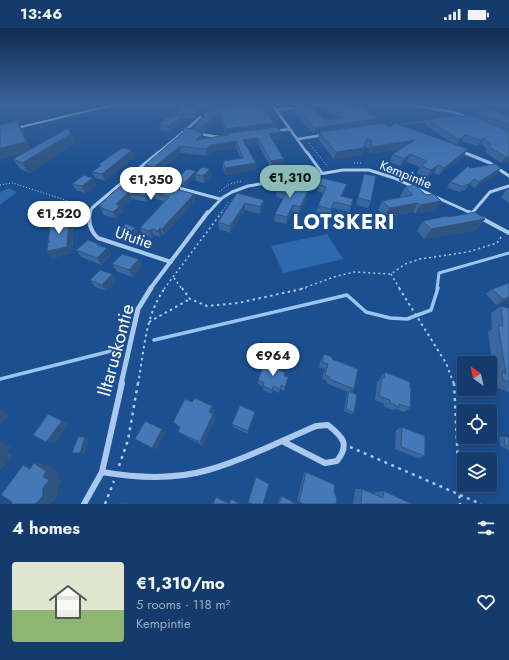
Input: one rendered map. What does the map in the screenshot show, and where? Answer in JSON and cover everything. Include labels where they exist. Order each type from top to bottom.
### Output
[{"type":"main road","points":[[0,132],[25,126]]},
{"type":"street","points":[[92,208],[190,126]]},
{"type":"street","points":[[288,126],[320,168],[322,173]]},
{"type":"street","points":[[270,132],[290,129]]},
{"type":"street","points":[[185,131],[192,132]]},
{"type":"street","points":[[198,133],[222,138]]},
{"type":"street","points":[[298,139],[325,135]]},
{"type":"street","points":[[460,151],[490,162],[509,176]]},
{"type":"street","name":"Kempintie","points":[[222,198],[232,191],[248,186],[322,173],[352,169],[378,172],[472,213],[507,232]]},
{"type":"street","points":[[131,175],[222,198]]},
{"type":"street","points":[[472,213],[487,193],[494,189],[509,186]]},
{"type":"street","name":"Iltaruskontie","points":[[84,504],[102,472],[138,308],[148,292],[222,198]]},
{"type":"street","name":"Ututie","points":[[92,208],[90,213],[90,228],[92,234],[98,238],[171,262]]},
{"type":"street","points":[[102,472],[116,475],[171,476],[206,470],[250,455],[316,426],[328,425],[339,433],[345,445],[344,453],[337,461],[325,463],[282,441]]},
{"type":"path","points":[[353,163],[367,163]]},
{"type":"path","points":[[320,168],[334,166]]},
{"type":"path","points":[[105,504],[128,440],[149,322],[160,295],[229,201],[222,198],[218,193],[229,184],[244,181]]},
{"type":"path","points":[[0,185],[13,183],[92,208]]},
{"type":"path","points":[[174,277],[190,299],[207,306],[238,303],[310,287],[334,277],[354,272],[391,274],[405,264],[420,259],[468,252],[497,243],[507,232]]},
{"type":"path","points":[[391,274],[446,363],[455,387],[460,504]]},
{"type":"path","points":[[149,322],[190,299]]},
{"type":"path","points":[[345,445],[481,504]]},
{"type":"shaded area","points":[[9,188],[17,192],[0,205],[0,192]]},
{"type":"shaded area","points":[[327,234],[343,259],[283,273],[271,246]]},
{"type":"building","points":[[0,126],[19,126],[26,142],[0,148]]},
{"type":"building","points":[[225,126],[248,126],[226,129]]},
{"type":"building","points":[[313,126],[327,126],[315,128]]},
{"type":"building","points":[[360,126],[404,126],[468,149],[444,168],[438,165],[431,170],[421,166],[427,161],[410,154],[404,159],[393,154],[415,140],[371,147],[372,141],[367,139],[363,148],[336,152],[319,132]]},
{"type":"building","points":[[438,126],[497,126],[509,131],[509,157],[506,157],[489,147],[491,145],[484,138],[481,140],[465,135],[459,140]]},
{"type":"building","points":[[277,127],[281,132],[269,134],[284,159],[271,161],[258,138],[243,140],[256,163],[225,168],[223,161],[243,158],[236,141],[211,145],[206,149],[180,146],[154,167],[145,165],[188,128],[198,130],[197,132],[203,133],[196,140],[229,135],[228,133]]},
{"type":"building","points":[[68,128],[71,134],[22,163],[13,159]]},
{"type":"building","points":[[122,148],[132,150],[102,174],[92,172],[101,165],[99,164]]},
{"type":"building","points":[[495,164],[501,168],[479,182],[474,179],[464,187],[450,182],[468,166],[470,168]]},
{"type":"building","points":[[202,167],[210,169],[203,176],[195,174]]},
{"type":"building","points":[[187,169],[196,171],[184,183],[175,181]]},
{"type":"building","points":[[364,174],[376,176],[371,201],[358,198]]},
{"type":"building","points":[[84,175],[93,178],[82,186],[72,184]]},
{"type":"building","points":[[322,178],[347,184],[341,196],[353,199],[351,206],[334,202],[331,209],[318,206],[326,187],[319,185]]},
{"type":"building","points":[[130,180],[149,185],[151,182],[166,186],[169,182],[179,185],[175,189],[194,194],[162,229],[160,228],[158,231],[152,229],[149,231],[140,228],[169,197],[149,191],[144,196],[129,192],[116,204],[120,206],[113,212],[99,206],[113,192]]},
{"type":"building","points":[[280,184],[308,191],[300,207],[293,205],[287,217],[275,214],[286,193],[276,191]]},
{"type":"building","points":[[415,185],[426,195],[434,194],[441,201],[389,208],[382,201],[413,195],[405,187]]},
{"type":"building","points":[[237,193],[264,200],[260,207],[245,203],[230,226],[218,222]]},
{"type":"building","points":[[53,200],[70,206],[59,214],[43,207]]},
{"type":"building","points":[[475,212],[485,219],[431,229],[423,221],[447,216],[449,217]]},
{"type":"building","points":[[69,216],[67,247],[47,251],[48,242],[50,242],[48,240],[51,223]]},
{"type":"building","points":[[126,224],[135,228],[129,233],[120,230]]},
{"type":"building","points":[[88,240],[107,248],[97,258],[76,250]]},
{"type":"building","points":[[122,254],[139,259],[129,270],[112,264]]},
{"type":"building","points":[[100,270],[112,274],[102,285],[90,280]]},
{"type":"building","points":[[509,283],[509,297],[503,299],[492,289]]},
{"type":"building","points":[[501,306],[509,308],[509,382],[503,380],[502,372],[506,374],[498,325],[503,326]]},
{"type":"building","points":[[324,354],[332,357],[332,359],[358,369],[354,389],[329,379],[330,377],[325,375],[328,364],[322,362]]},
{"type":"building","points":[[264,364],[269,366],[274,364],[278,366],[279,370],[285,373],[284,376],[288,377],[285,387],[281,385],[280,389],[273,386],[272,390],[263,386],[264,383],[258,380]]},
{"type":"building","points":[[385,372],[410,382],[410,408],[399,404],[399,407],[390,403],[390,400],[379,396],[382,377],[384,378]]},
{"type":"building","points":[[349,391],[357,395],[354,413],[346,409]]},
{"type":"building","points":[[195,398],[212,406],[209,412],[213,414],[200,442],[178,432],[180,427],[173,422],[185,399],[192,402]]},
{"type":"building","points":[[240,405],[255,412],[248,431],[232,424]]},
{"type":"building","points":[[48,414],[62,421],[46,442],[33,435]]},
{"type":"building","points":[[145,421],[162,429],[152,448],[135,439]]},
{"type":"building","points":[[402,427],[425,436],[425,456],[401,447]]},
{"type":"building","points":[[504,436],[509,438],[509,446],[505,445]]},
{"type":"building","points":[[78,437],[85,437],[80,453],[72,453]]},
{"type":"building","points":[[34,463],[46,471],[43,477],[49,480],[43,488],[43,495],[39,501],[34,504],[11,504],[12,502],[1,495],[23,465],[30,469]]},
{"type":"building","points":[[306,472],[335,485],[334,491],[337,499],[336,504],[305,504],[299,502]]},
{"type":"building","points":[[256,477],[269,484],[263,504],[252,504],[248,502]]},
{"type":"building","points":[[362,489],[383,498],[384,491],[412,504],[361,504]]},
{"type":"building","points":[[282,496],[296,504],[279,504]]},
{"type":"building","points":[[216,497],[229,504],[213,504]]},
{"type":"building","points":[[231,499],[240,504],[229,504]]},
{"type":"waterway","points":[[437,289],[439,273],[509,253]]},
{"type":"waterway","points":[[154,340],[347,295],[366,312],[390,318],[407,319],[431,310],[438,288]]},
{"type":"waterway","points":[[0,379],[119,349]]},
{"type":"district","name":"LOTSKERI","points":[[344,222]]}]
